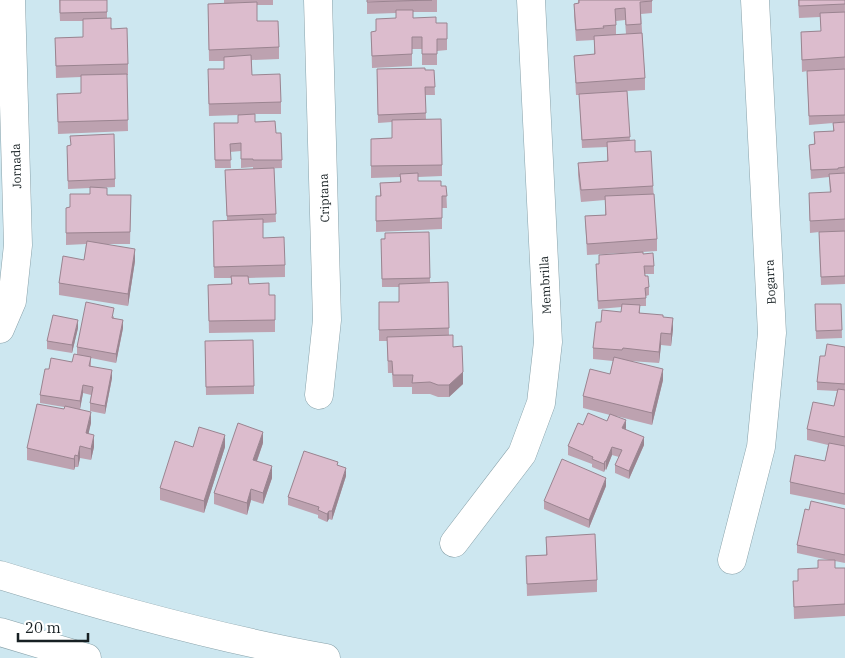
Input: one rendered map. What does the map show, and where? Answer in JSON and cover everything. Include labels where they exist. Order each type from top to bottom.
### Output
[{"type":"street","name":"Jornada","points":[[0,329],[12,301],[18,245],[11,0]]},
{"type":"street","name":"Criptana","points":[[318,0],[327,320],[319,395]]},
{"type":"street","name":"Membrilla","points":[[454,543],[522,454],[541,403],[548,342],[531,0]]},
{"type":"street","name":"Bogarra","points":[[732,560],[761,447],[772,333],[755,0]]},
{"type":"street","points":[[0,575],[206,634],[326,658]]},
{"type":"street","points":[[0,632],[87,658]]},
{"type":"building","points":[[60,0],[107,0],[107,12],[60,13]]},
{"type":"building","points":[[367,0],[432,0],[367,2]]},
{"type":"building","points":[[579,0],[652,1],[640,2],[641,24],[626,25],[625,8],[615,9],[616,25],[576,30],[574,4],[579,3]]},
{"type":"building","points":[[799,0],[845,0],[845,4],[799,6]]},
{"type":"building","points":[[257,2],[257,21],[278,21],[279,47],[209,50],[208,4]]},
{"type":"building","points":[[396,10],[413,10],[413,18],[436,17],[436,23],[447,23],[447,39],[437,39],[437,54],[422,54],[422,37],[412,37],[412,54],[372,56],[371,32],[376,31],[376,19],[396,18]]},
{"type":"building","points":[[845,12],[845,57],[802,60],[801,32],[821,31],[820,13]]},
{"type":"building","points":[[111,18],[111,29],[127,28],[128,64],[56,66],[55,38],[83,37],[83,19]]},
{"type":"building","points":[[642,33],[645,78],[576,83],[574,56],[595,54],[594,36]]},
{"type":"building","points":[[251,55],[252,75],[280,74],[281,102],[209,104],[208,69],[224,69],[224,57]]},
{"type":"building","points":[[425,68],[425,70],[434,70],[435,87],[425,87],[426,113],[378,115],[377,69]]},
{"type":"building","points":[[845,69],[845,115],[809,116],[807,71]]},
{"type":"building","points":[[127,74],[128,120],[58,122],[57,94],[81,93],[81,75]]},
{"type":"building","points":[[627,91],[630,137],[582,140],[579,94]]},
{"type":"building","points":[[255,114],[255,122],[275,121],[276,133],[281,133],[282,160],[241,159],[241,143],[230,144],[231,160],[215,160],[214,123],[238,123],[238,115]]},
{"type":"building","points":[[441,119],[442,165],[371,166],[371,139],[392,138],[392,120]]},
{"type":"building","points":[[845,122],[845,167],[811,170],[809,145],[815,144],[814,132],[834,131],[833,123]]},
{"type":"building","points":[[114,134],[115,179],[68,181],[67,146],[71,145],[70,136]]},
{"type":"building","points":[[635,140],[635,152],[651,151],[653,186],[581,190],[578,163],[608,161],[607,142]]},
{"type":"building","points":[[274,168],[276,214],[227,216],[225,170]]},
{"type":"building","points":[[418,173],[418,181],[441,181],[441,186],[446,186],[447,196],[442,196],[442,218],[376,221],[376,196],[381,196],[380,183],[401,182],[400,174]]},
{"type":"building","points":[[845,173],[845,219],[810,221],[809,193],[831,192],[829,174]]},
{"type":"building","points":[[90,187],[107,188],[107,195],[131,195],[130,232],[66,233],[66,208],[70,207],[70,194],[90,194]]},
{"type":"building","points":[[654,194],[657,239],[587,244],[585,216],[606,215],[605,196]]},
{"type":"building","points":[[263,219],[263,238],[284,237],[285,265],[214,267],[213,221]]},
{"type":"building","points":[[845,231],[845,276],[821,277],[819,232]]},
{"type":"building","points":[[429,232],[430,278],[382,279],[381,239],[385,239],[385,233]]},
{"type":"building","points":[[87,241],[135,249],[128,294],[59,283],[63,256],[84,260]]},
{"type":"building","points":[[643,252],[643,254],[653,253],[654,266],[644,266],[645,276],[648,276],[649,287],[645,288],[646,298],[598,301],[596,264],[599,264],[599,255]]},
{"type":"building","points":[[231,276],[248,276],[249,284],[269,283],[269,295],[275,295],[275,320],[209,321],[208,285],[232,284]]},
{"type":"building","points":[[448,282],[449,328],[379,330],[379,302],[399,302],[399,284]]},
{"type":"building","points":[[86,302],[114,308],[112,318],[123,320],[116,354],[77,347]]},
{"type":"building","points":[[622,304],[640,305],[639,313],[663,315],[663,317],[673,318],[671,334],[661,333],[659,352],[623,348],[622,350],[593,348],[596,322],[601,322],[602,310],[621,312]]},
{"type":"building","points":[[815,304],[841,304],[842,330],[816,331]]},
{"type":"building","points":[[53,315],[78,320],[72,345],[47,341]]},
{"type":"building","points":[[453,335],[453,347],[462,346],[463,372],[449,385],[438,385],[430,382],[412,383],[413,375],[393,375],[392,361],[388,361],[387,337]]},
{"type":"building","points":[[253,340],[254,386],[206,387],[205,341]]},
{"type":"building","points":[[827,344],[845,347],[845,384],[817,382],[820,356],[825,356]]},
{"type":"building","points":[[74,354],[91,357],[89,366],[112,370],[105,406],[90,403],[93,387],[83,385],[80,401],[40,395],[45,369],[49,369],[51,358],[72,362]]},
{"type":"building","points":[[614,357],[663,369],[652,413],[583,396],[590,369],[610,374]]},
{"type":"building","points":[[838,389],[845,390],[845,437],[807,429],[813,402],[834,406]]},
{"type":"building","points":[[37,404],[64,409],[65,406],[91,412],[86,433],[94,435],[91,449],[80,446],[78,456],[75,455],[74,459],[27,448]]},
{"type":"building","points":[[588,413],[607,421],[610,414],[626,420],[622,428],[644,437],[629,471],[615,465],[622,450],[612,447],[604,464],[568,446],[578,423],[583,425]]},
{"type":"building","points":[[238,423],[263,432],[253,460],[272,466],[263,493],[251,489],[247,503],[214,493]]},
{"type":"building","points":[[199,427],[225,435],[204,501],[160,488],[175,441],[193,447]]},
{"type":"building","points":[[829,443],[845,446],[845,494],[790,482],[795,455],[825,461]]},
{"type":"building","points":[[304,451],[338,462],[337,465],[346,468],[332,511],[329,511],[327,514],[318,510],[319,507],[288,497]]},
{"type":"building","points":[[562,459],[606,478],[589,520],[544,501]]},
{"type":"building","points":[[811,501],[845,509],[845,555],[797,545],[805,509],[809,510]]},
{"type":"building","points":[[595,534],[597,580],[527,584],[526,556],[547,555],[546,537]]},
{"type":"building","points":[[818,560],[835,560],[835,568],[845,568],[845,604],[794,607],[793,581],[798,581],[798,569],[818,568]]}]
